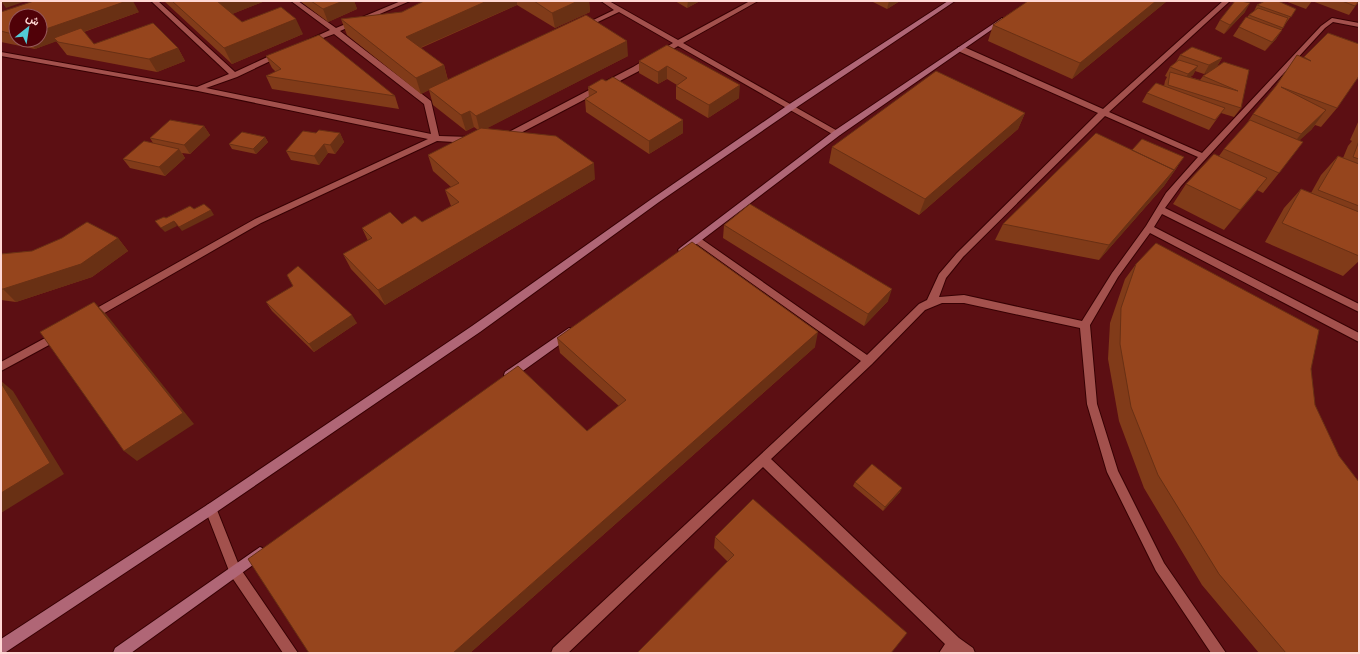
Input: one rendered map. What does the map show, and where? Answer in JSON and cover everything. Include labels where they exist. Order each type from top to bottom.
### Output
[{"type":"main road","points":[[1,647],[211,510],[476,329],[656,200],[791,107],[952,1]]},
{"type":"main road","points":[[678,254],[837,133],[1010,14]]},
{"type":"main road","points":[[497,383],[574,328]]},
{"type":"main road","points":[[120,653],[266,549]]},
{"type":"street","points":[[154,1],[234,75]]},
{"type":"street","points":[[294,1],[431,101],[436,138]]},
{"type":"street","points":[[306,43],[334,30],[407,1]]},
{"type":"street","points":[[604,1],[837,133]]},
{"type":"street","points":[[502,138],[522,131],[756,1]]},
{"type":"street","points":[[932,301],[942,276],[950,265],[1104,112],[1227,1]]},
{"type":"street","points":[[577,30],[619,10]]},
{"type":"street","points":[[1219,653],[1160,567],[1113,472],[1092,404],[1085,325],[1115,274],[1149,228],[1169,195],[1204,156],[1328,23],[1339,20],[1359,25]]},
{"type":"street","points":[[961,49],[1204,156]]},
{"type":"street","points":[[198,89],[284,53]]},
{"type":"street","points":[[1,54],[198,89],[436,138],[481,141]]},
{"type":"street","points":[[84,320],[258,221],[436,138]]},
{"type":"street","points":[[1161,210],[1359,308]]},
{"type":"street","points":[[1149,228],[1359,338]]},
{"type":"street","points":[[697,240],[868,360]]},
{"type":"street","points":[[558,653],[764,460],[911,317],[932,301],[947,298],[964,299],[1085,325]]},
{"type":"street","points":[[1,367],[64,332]]},
{"type":"street","points":[[764,460],[950,648],[968,653]]},
{"type":"street","points":[[211,510],[235,572],[291,653]]},
{"type":"building","points":[[34,1],[127,1],[48,28],[48,8],[13,8]]},
{"type":"building","points":[[172,1],[217,1],[242,22],[281,7],[296,19],[224,48]]},
{"type":"building","points":[[311,1],[343,1],[323,9]]},
{"type":"building","points":[[424,1],[487,1],[406,37],[444,65],[416,78],[341,19],[402,12]]},
{"type":"building","points":[[534,1],[578,1],[552,13]]},
{"type":"building","points":[[1028,1],[1156,1],[1080,63],[993,25]]},
{"type":"building","points":[[1235,1],[1250,3],[1230,25],[1220,20]]},
{"type":"building","points":[[1265,1],[1278,1],[1296,9],[1291,17],[1257,5]]},
{"type":"building","points":[[1342,1],[1359,1],[1355,6]]},
{"type":"building","points":[[1258,8],[1288,18],[1283,28],[1249,15]]},
{"type":"building","points":[[8,10],[8,33],[1,31],[1,12]]},
{"type":"building","points":[[586,15],[627,41],[476,116],[470,111],[461,115],[428,89]]},
{"type":"building","points":[[1246,17],[1282,30],[1272,42],[1239,27]]},
{"type":"building","points":[[153,23],[178,48],[149,59],[58,42],[54,38],[81,28],[94,44]]},
{"type":"building","points":[[1328,33],[1359,44],[1359,76],[1337,108],[1281,87],[1326,110],[1301,134],[1253,114],[1276,86],[1297,55],[1311,61],[1304,57]]},
{"type":"building","points":[[319,35],[395,96],[266,76],[281,69],[266,56]]},
{"type":"building","points":[[667,45],[740,85],[709,105],[676,86],[687,78],[667,66],[658,72],[639,61]]},
{"type":"building","points":[[1192,47],[1222,58],[1209,65],[1180,55]]},
{"type":"building","points":[[1179,60],[1198,66],[1188,74],[1170,67]]},
{"type":"building","points":[[1224,62],[1249,70],[1241,108],[1168,85],[1170,72],[1238,91],[1203,76]]},
{"type":"building","points":[[936,71],[1025,113],[925,199],[832,147]]},
{"type":"building","points":[[613,77],[683,120],[649,141],[585,99],[597,92],[588,87],[602,79],[606,81]]},
{"type":"building","points":[[1156,83],[1225,108],[1215,120],[1147,93]]},
{"type":"building","points":[[170,120],[204,126],[184,145],[150,138]]},
{"type":"building","points":[[1250,120],[1303,142],[1279,173],[1224,149]]},
{"type":"building","points":[[481,128],[556,136],[594,163],[378,290],[343,254],[372,238],[362,228],[390,212],[402,224],[415,216],[422,222],[459,202],[445,190],[459,183],[428,155]]},
{"type":"building","points":[[319,130],[340,133],[330,145],[324,144],[314,156],[286,151],[303,131],[316,133]]},
{"type":"building","points":[[242,132],[265,137],[253,149],[229,144]]},
{"type":"building","points":[[1096,133],[1174,170],[1109,245],[1003,224]]},
{"type":"building","points":[[1142,139],[1184,157],[1174,170],[1132,150]]},
{"type":"building","points":[[144,141],[179,149],[159,167],[123,159]]},
{"type":"building","points":[[1359,141],[1359,159],[1353,157]]},
{"type":"building","points":[[1214,154],[1267,178],[1240,210],[1186,184]]},
{"type":"building","points":[[1338,156],[1359,164],[1359,206],[1318,190]]},
{"type":"building","points":[[1301,189],[1359,212],[1359,256],[1282,223]]},
{"type":"building","points":[[204,204],[211,210],[179,227],[174,221],[161,228],[155,221],[164,217],[166,218],[190,206],[194,209]]},
{"type":"building","points":[[750,204],[892,289],[868,314],[724,225]]},
{"type":"building","points":[[87,222],[118,238],[81,264],[1,289],[1,254],[32,251],[62,238]]},
{"type":"building","points":[[692,242],[818,332],[453,653],[309,653],[248,559],[518,366],[587,431],[626,400],[557,338]]},
{"type":"building","points":[[1156,243],[1319,330],[1311,369],[1315,405],[1339,456],[1359,482],[1359,653],[1286,653],[1219,574],[1158,475],[1131,407],[1120,344],[1121,308],[1136,264]]},
{"type":"building","points":[[298,266],[352,315],[309,344],[266,302],[293,286],[287,275]]},
{"type":"building","points":[[94,302],[183,413],[124,451],[40,332]]},
{"type":"building","points":[[1,383],[50,463],[1,493]]},
{"type":"building","points":[[872,464],[902,488],[885,507],[855,482]]},
{"type":"building","points":[[753,499],[907,633],[891,653],[637,653],[734,555],[715,537]]}]
